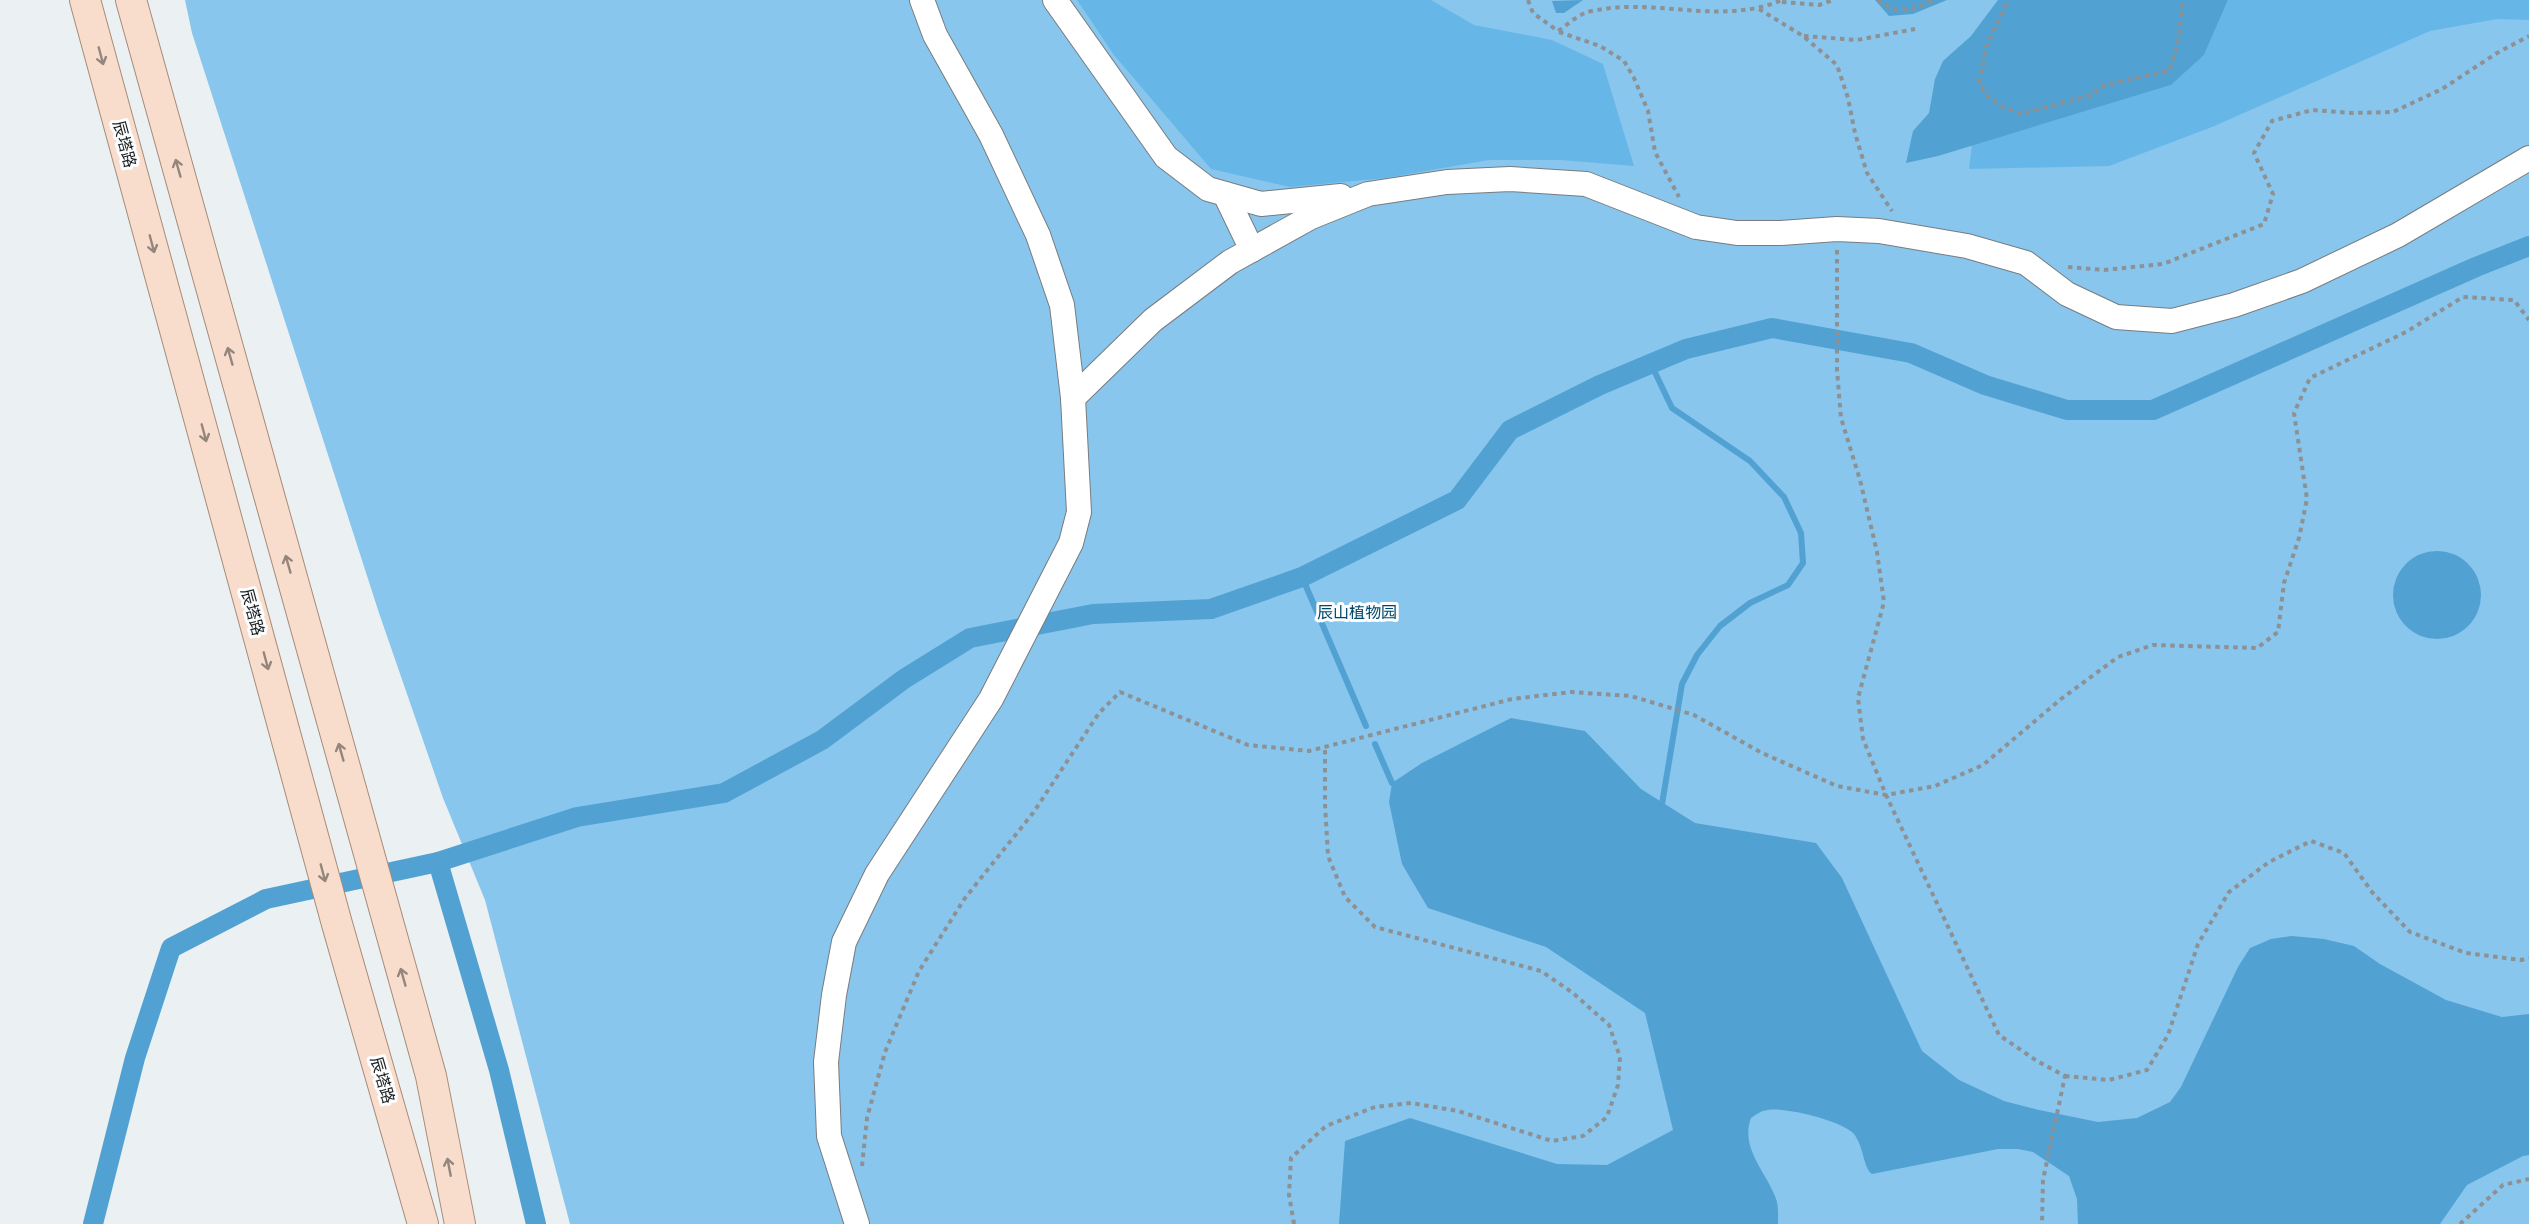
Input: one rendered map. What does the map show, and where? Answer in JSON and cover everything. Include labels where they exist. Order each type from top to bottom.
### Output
[{"type":"main road","name":"辰塔路","points":[[85,0],[337,924],[423,1224]]},
{"type":"main road","points":[[131,0],[431,1076],[460,1224]]},
{"type":"lane","points":[[857,1224],[829,1136],[826,1062],[834,995],[844,942],[878,874],[991,699],[1071,543],[1079,512],[1073,398],[1062,305],[1038,235],[991,135],[936,35],[922,0]]},
{"type":"lane","points":[[1055,0],[1166,158],[1208,189],[1260,204],[1368,194],[1447,182],[1510,179],[1586,184],[1695,227],[1737,233],[1837,229],[1911,235],[1967,246],[2026,263],[2067,294],[2116,317],[2172,321],[2234,305],[2302,281],[2398,235],[2529,158]]},
{"type":"lane","points":[[1225,194],[1252,250]]},
{"type":"lane","points":[[1073,398],[1153,320],[1230,262],[1311,217],[1368,194]]},
{"type":"path","points":[[1528,0],[1533,13],[1558,31],[1600,46],[1624,62],[1634,78],[1648,111],[1655,152],[1695,227]]},
{"type":"path","points":[[1558,31],[1585,13],[1624,5],[1656,5],[1710,11],[1759,9],[1780,1],[1819,5],[1833,0]]},
{"type":"path","points":[[1878,0],[1888,9],[1900,10],[1914,9],[1934,0]]},
{"type":"path","points":[[2007,3],[1986,47],[1979,83],[1987,94],[2001,106],[2020,114],[2092,95],[2104,85],[2169,71],[2178,44],[2183,0]]},
{"type":"path","points":[[1759,9],[1803,36],[1837,65],[1867,173],[1911,235]]},
{"type":"path","points":[[1803,36],[1857,40],[1915,29]]},
{"type":"path","points":[[2026,263],[2104,270],[2163,264],[2264,224],[2273,194],[2254,153],[2272,121],[2312,110],[2352,113],[2393,112],[2442,89],[2497,53],[2529,36]]},
{"type":"path","points":[[1837,229],[1837,358],[1841,418],[1860,480],[1872,531],[1884,602],[1858,698],[1863,739],[1886,795],[1999,1035],[2037,1062],[2065,1076],[2109,1080],[2147,1070],[2168,1035],[2198,944],[2229,892],[2269,862],[2311,841],[2344,853],[2372,892],[2410,932],[2466,953],[2521,960],[2529,958]]},
{"type":"path","points":[[861,1175],[867,1118],[885,1052],[919,971],[965,898],[1033,813],[1099,713],[1120,692],[1248,745],[1309,751],[1512,699],[1571,692],[1632,696],[1686,713],[1762,753],[1837,786],[1886,795],[1935,786],[1983,765],[2061,699],[2118,657],[2154,645],[2257,648],[2278,632],[2284,583],[2299,538],[2307,499],[2294,413],[2310,378],[2406,332],[2463,297],[2514,300],[2529,320]]},
{"type":"path","points":[[1294,1224],[1289,1195],[1291,1158],[1326,1126],[1375,1107],[1411,1103],[1458,1111],[1552,1141],[1582,1136],[1607,1117],[1618,1085],[1620,1066],[1620,1057],[1609,1025],[1573,993],[1541,971],[1375,927],[1345,897],[1328,856],[1324,804],[1325,747]]},
{"type":"path","points":[[2042,1224],[2043,1180],[2065,1076]]},
{"type":"path","points":[[2460,1224],[2503,1185],[2529,1179]]},
{"type":"green space","name":"辰山植物园","points":[[185,0],[2529,0],[2529,1224],[570,1224],[485,900],[443,798],[379,613],[192,33]]},
{"type":"shaded area","points":[[1077,0],[1431,0],[1474,25],[1552,40],[1603,64],[1634,166],[1561,160],[1489,160],[1386,178],[1290,187],[1211,169],[1114,55]]},
{"type":"shaded area","points":[[1583,0],[1564,13],[1556,13],[1552,1]]},
{"type":"shaded area","points":[[1875,0],[1947,0],[1913,14],[1889,16]]},
{"type":"shaded area","points":[[1998,0],[2228,0],[2204,55],[2171,85],[1938,156],[1906,163],[1913,131],[1929,113],[1935,79],[1943,61],[1971,36]]},
{"type":"shaded area","points":[[2228,0],[2529,0],[2529,20],[2497,19],[2430,31],[2212,127],[2109,166],[1969,169],[1972,145],[2171,85],[2204,55]]},
{"type":"shaded area","points":[[2437,551],[2454,554],[2468,564],[2478,578],[2481,595],[2478,612],[2468,626],[2454,636],[2437,639],[2420,636],[2406,626],[2396,612],[2393,595],[2396,578],[2406,564],[2420,554]]},
{"type":"shaded area","points":[[1511,718],[1585,731],[1641,789],[1695,823],[1816,843],[1842,878],[1922,1051],[1959,1080],[2004,1101],[2098,1122],[2137,1118],[2170,1102],[2181,1087],[2238,967],[2250,948],[2271,939],[2292,936],[2324,939],[2354,946],[2380,964],[2446,1000],[2502,1017],[2529,1014],[2529,1155],[2467,1185],[2440,1224],[2078,1224],[2077,1199],[2069,1176],[2033,1152],[1998,1149],[1872,1174],[1867,1167],[1857,1138],[1846,1128],[1787,1110],[1768,1110],[1751,1118],[1748,1129],[1751,1149],[1776,1199],[1778,1224],[1339,1224],[1345,1141],[1410,1118],[1557,1164],[1607,1165],[1673,1130],[1645,1013],[1546,947],[1428,908],[1402,864],[1389,802],[1392,783],[1422,763]]},
{"type":"waterway","points":[[93,1224],[135,1058],[171,948],[266,899],[438,862],[577,817],[724,793],[822,740],[904,679],[970,638],[1093,614],[1211,609],[1302,577],[1457,500],[1510,430],[1600,385],[1686,349],[1772,328],[1911,353],[1985,385],[2067,410],[2153,410],[2476,267],[2529,246]]},
{"type":"waterway","points":[[1651,364],[1672,408],[1750,461],[1784,497],[1801,533],[1803,563],[1788,585],[1750,603],[1720,626],[1697,655],[1682,684],[1662,804]]},
{"type":"waterway","points":[[1302,577],[1366,726]]},
{"type":"waterway","points":[[1375,744],[1392,783]]},
{"type":"waterway","points":[[438,862],[499,1070],[536,1224]]}]
